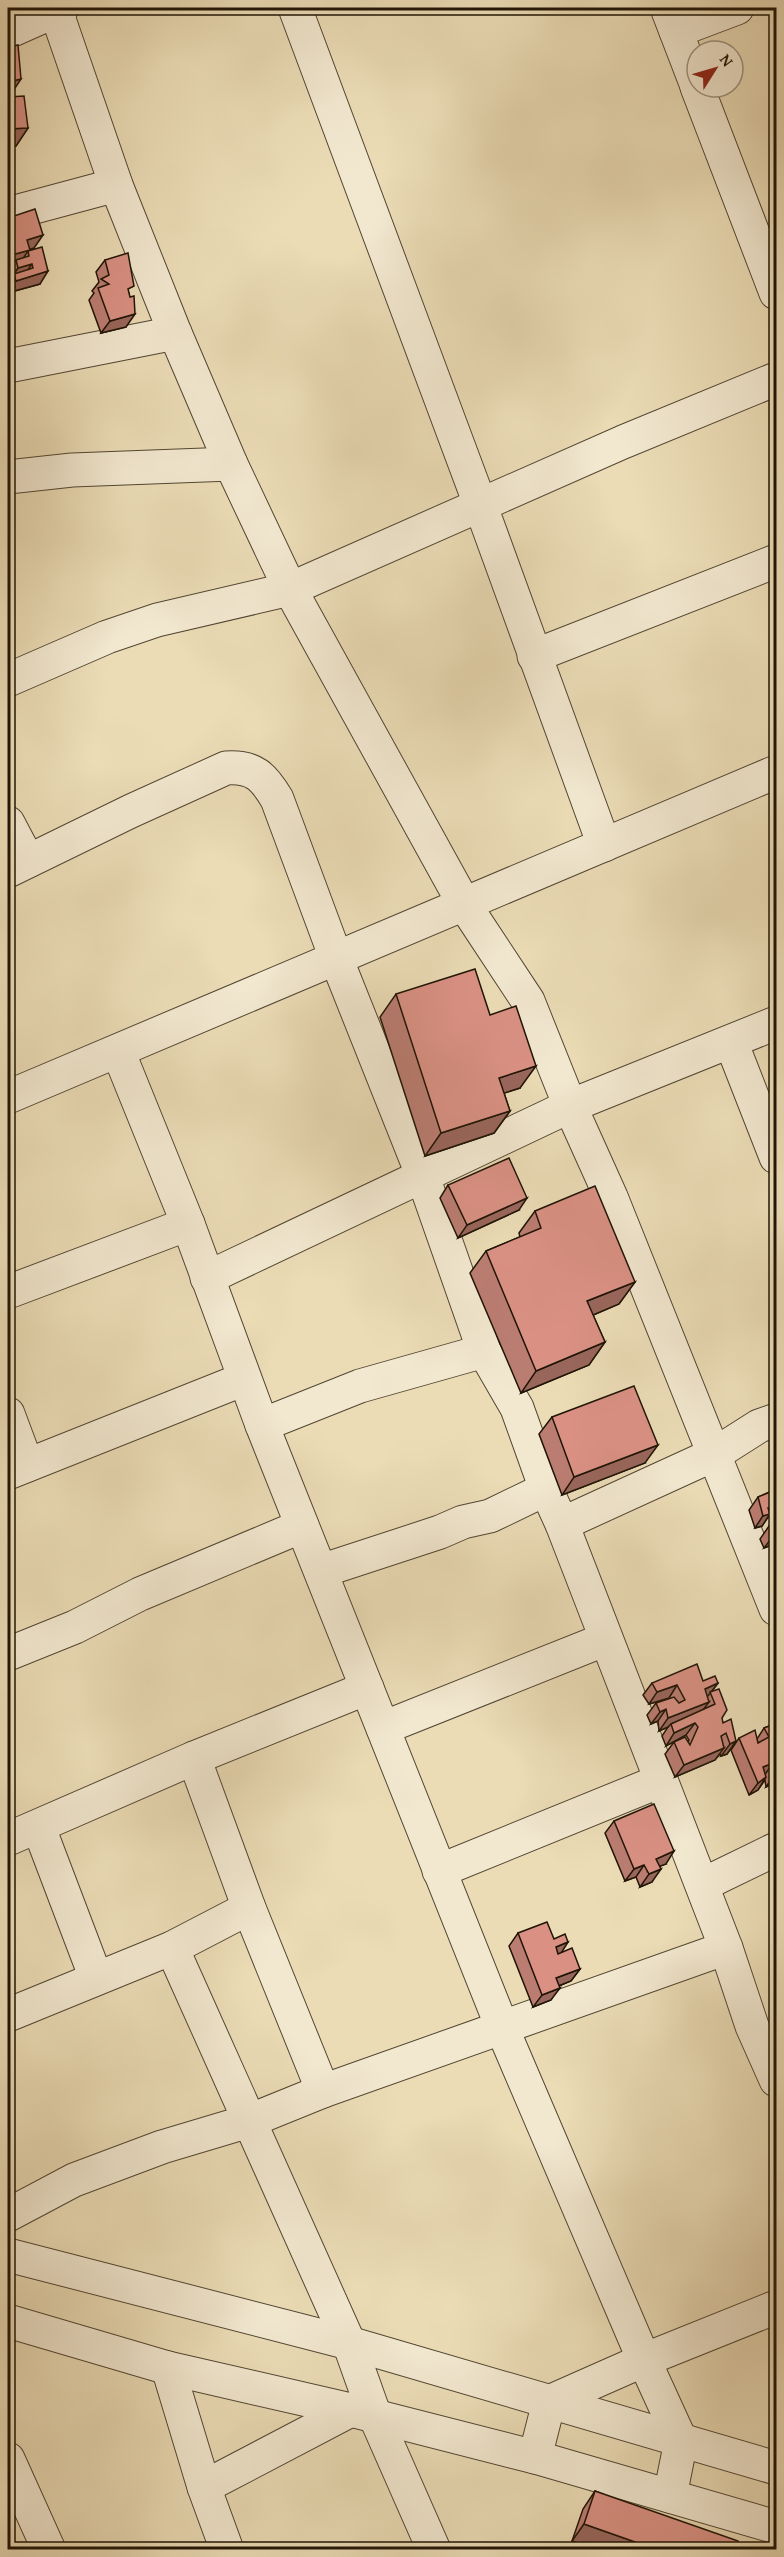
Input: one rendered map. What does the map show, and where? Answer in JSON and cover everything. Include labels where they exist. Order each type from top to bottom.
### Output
[{"type":"street","points":[[8,32],[58,8],[116,185],[175,333],[231,464],[290,589],[464,904],[528,1001],[570,1106],[611,1197],[777,1609]]},
{"type":"street","points":[[295,8],[604,845]]},
{"type":"street","points":[[685,56],[671,19],[737,8]]},
{"type":"street","points":[[702,99],[777,293]]},
{"type":"street","points":[[8,214],[116,185]]},
{"type":"street","points":[[8,366],[175,333]]},
{"type":"street","points":[[8,680],[106,637],[157,620],[290,589],[480,504],[777,379]]},
{"type":"street","points":[[8,477],[72,470],[231,464]]},
{"type":"street","points":[[534,656],[777,561]]},
{"type":"street","points":[[8,823],[18,866],[226,768],[242,767],[261,777],[277,799],[336,958],[422,1174],[484,1351],[517,1408],[546,1489],[726,1948],[752,2026],[777,2080]]},
{"type":"street","points":[[8,1097],[777,772]]},
{"type":"street","points":[[207,1278],[422,1174],[570,1106],[777,1023]]},
{"type":"street","points":[[731,1042],[777,1157]]},
{"type":"street","points":[[118,1051],[188,1224],[262,1425],[502,2027],[644,2361],[681,2441],[670,2496]]},
{"type":"street","points":[[8,1293],[188,1224]]},
{"type":"street","points":[[262,1425],[360,1386],[484,1351]]},
{"type":"street","points":[[8,1414],[17,1469],[244,1379]]},
{"type":"street","points":[[561,1524],[715,1454],[759,1426],[777,1420]]},
{"type":"street","points":[[321,1571],[440,1532],[463,1522],[490,1516],[546,1489]]},
{"type":"street","points":[[8,1654],[75,1627],[140,1594],[302,1526]]},
{"type":"street","points":[[383,1728],[606,1639]]},
{"type":"street","points":[[96,1978],[18,1830],[367,1688]]},
{"type":"street","points":[[194,1758],[249,1908],[323,2091]]},
{"type":"street","points":[[439,1871],[660,1781]]},
{"type":"street","points":[[702,1885],[777,1848]]},
{"type":"street","points":[[8,2015],[172,1948],[249,1908]]},
{"type":"street","points":[[172,1948],[349,2343],[363,2413],[434,2550]]},
{"type":"street","points":[[8,2215],[39,2197],[162,2146],[249,2121],[323,2091],[726,1948]]},
{"type":"street","points":[[8,2255],[349,2343],[777,2468]]},
{"type":"street","points":[[549,2402],[777,2307]]},
{"type":"street","points":[[8,2321],[168,2368],[363,2413],[535,2457],[777,2527]]},
{"type":"street","points":[[168,2368],[204,2487],[227,2550]]},
{"type":"street","points":[[535,2457],[549,2402]]},
{"type":"street","points":[[204,2487],[363,2413]]},
{"type":"street","points":[[8,2458],[49,2550]]},
{"type":"building","points":[[18,45],[21,79],[8,82],[8,47]]},
{"type":"building","points":[[24,96],[28,128],[8,129],[8,105],[12,104],[9,97]]},
{"type":"building","points":[[35,209],[43,235],[27,240],[30,250],[8,256],[8,218]]},
{"type":"building","points":[[42,247],[48,271],[16,281],[14,274],[33,268],[32,264],[18,268],[16,260],[29,256],[28,251]]},
{"type":"building","points":[[128,253],[134,286],[128,289],[130,297],[134,296],[135,314],[110,321],[98,288],[109,284],[101,279],[109,275],[105,260]]},
{"type":"building","points":[[8,262],[15,287],[8,289]]},
{"type":"building","points":[[475,969],[490,1015],[516,1006],[536,1066],[499,1078],[510,1111],[441,1133],[396,994]]},
{"type":"building","points":[[509,1158],[527,1198],[467,1225],[448,1185]]},
{"type":"building","points":[[595,1186],[635,1282],[587,1301],[605,1342],[536,1371],[486,1251],[541,1228],[535,1211]]},
{"type":"building","points":[[634,1386],[658,1445],[574,1477],[552,1417]]},
{"type":"building","points":[[777,1489],[777,1505],[768,1508],[770,1514],[763,1516],[758,1497]]},
{"type":"building","points":[[777,1522],[777,1534],[773,1536],[769,1526]]},
{"type":"building","points":[[697,1664],[703,1681],[715,1676],[718,1683],[705,1689],[709,1702],[668,1718],[666,1709],[660,1712],[656,1703],[674,1697],[679,1703],[685,1700],[677,1685],[657,1692],[652,1683]]},
{"type":"building","points":[[719,1689],[727,1710],[722,1718],[723,1723],[731,1719],[736,1741],[730,1744],[726,1733],[721,1736],[724,1748],[684,1765],[674,1742],[685,1737],[690,1745],[698,1727],[695,1723],[674,1733],[671,1724],[715,1704],[710,1692]]},
{"type":"building","points":[[777,1723],[777,1774],[775,1774],[773,1763],[763,1767],[766,1777],[758,1783],[739,1738],[755,1730],[758,1743],[769,1737],[764,1728]]},
{"type":"building","points":[[654,1804],[674,1851],[656,1859],[661,1869],[649,1874],[644,1865],[634,1869],[614,1821]]},
{"type":"building","points":[[547,1922],[554,1939],[565,1934],[568,1942],[556,1947],[558,1954],[572,1948],[580,1969],[556,1978],[560,1988],[542,1995],[518,1933]]},
{"type":"building","points":[[595,2491],[738,2541],[736,2550],[658,2550],[584,2524]]}]
